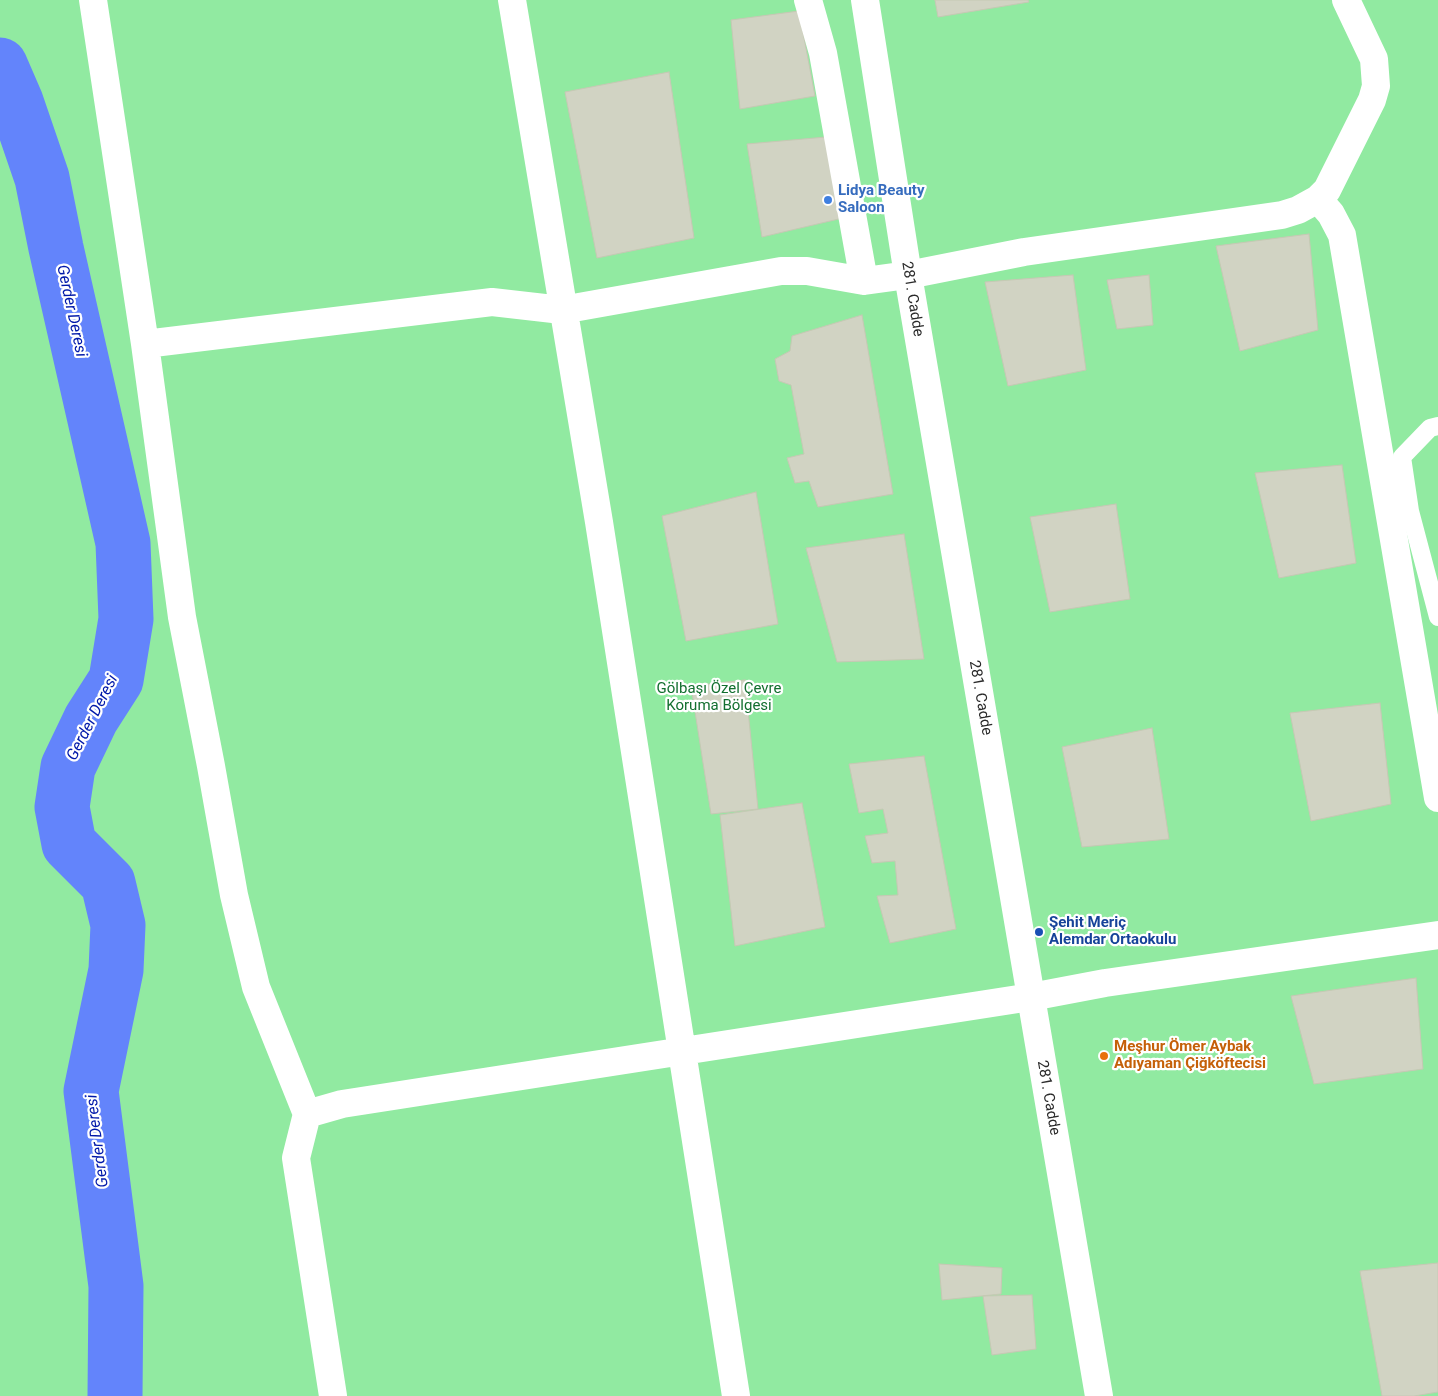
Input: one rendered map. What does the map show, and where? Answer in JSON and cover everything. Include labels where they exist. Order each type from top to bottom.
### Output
[{"type":"street","points":[[93,0],[145,344],[182,617],[212,766],[234,895],[256,988],[307,1114],[296,1158],[333,1396]]},
{"type":"street","points":[[512,0],[562,310],[599,522],[736,1396]]},
{"type":"street","points":[[808,0],[823,54],[864,281]]},
{"type":"street","name":"281. Cadde","points":[[865,0],[908,275],[1099,1396]]},
{"type":"street","points":[[145,344],[492,302],[562,310],[782,271],[807,271],[864,281],[908,275],[1024,252],[1282,215],[1298,210],[1318,199],[1327,190],[1372,100],[1376,86],[1374,59],[1346,0]]},
{"type":"street","points":[[1318,199],[1331,214],[1342,235],[1438,798]]},
{"type":"street","points":[[307,1114],[342,1104],[1031,997],[1104,983],[1438,935]]},
{"type":"lane","points":[[1438,426],[1430,428],[1402,457],[1410,510],[1438,616]]},
{"type":"green space","name":"Gölbaşı Özel Çevre Koruma Bölgesi","points":[[0,0],[1438,0],[1438,1396],[0,1396]]},
{"type":"building","points":[[935,0],[1028,0],[1029,2],[938,17]]},
{"type":"building","points":[[799,11],[815,96],[740,109],[731,20]]},
{"type":"building","points":[[669,72],[694,238],[597,258],[565,92]]},
{"type":"building","points":[[826,137],[843,218],[762,237],[747,144]]},
{"type":"building","points":[[1309,234],[1318,330],[1240,351],[1216,246]]},
{"type":"building","points":[[1073,275],[1086,370],[1008,386],[985,282]]},
{"type":"building","points":[[1149,275],[1153,325],[1117,329],[1107,280]]},
{"type":"building","points":[[862,315],[893,494],[818,507],[809,481],[795,483],[787,458],[804,454],[791,385],[779,381],[775,359],[790,351],[792,336]]},
{"type":"building","points":[[1342,465],[1356,563],[1279,578],[1255,473]]},
{"type":"building","points":[[756,492],[778,624],[686,641],[662,516]]},
{"type":"building","points":[[1116,504],[1130,599],[1050,612],[1030,517]]},
{"type":"building","points":[[904,534],[924,659],[837,662],[806,548]]},
{"type":"building","points":[[745,680],[758,809],[711,814],[691,686]]},
{"type":"building","points":[[1380,703],[1391,804],[1311,821],[1290,713]]},
{"type":"building","points":[[1152,728],[1169,839],[1082,847],[1062,747]]},
{"type":"building","points":[[924,756],[956,929],[890,943],[877,896],[898,895],[895,861],[872,863],[865,836],[888,833],[883,809],[859,813],[849,764]]},
{"type":"building","points":[[802,803],[825,927],[735,946],[720,815]]},
{"type":"building","points":[[1416,978],[1423,1069],[1314,1084],[1291,996]]},
{"type":"building","points":[[1438,1263],[1438,1392],[1414,1396],[1382,1396],[1360,1271]]},
{"type":"building","points":[[939,1264],[1002,1268],[1001,1294],[942,1300]]},
{"type":"building","points":[[1032,1295],[1036,1349],[992,1355],[983,1296]]},
{"type":"waterway","name":"Gerder Deresi","points":[[0,65],[16,102],[42,178],[123,543],[126,619],[116,680],[91,719],[68,767],[62,807],[69,844],[108,883],[118,925],[116,970],[91,1091],[116,1286],[115,1396]]},
{"type":"place","name":"Lidya Beauty Saloon","points":[[828,200]]},
{"type":"place","name":"Şehit Meriç Alemdar Ortaokulu","points":[[1039,932]]},
{"type":"place","name":"Meşhur Ömer Aybak Adıyaman Çiğköftecisi","points":[[1104,1056]]}]
